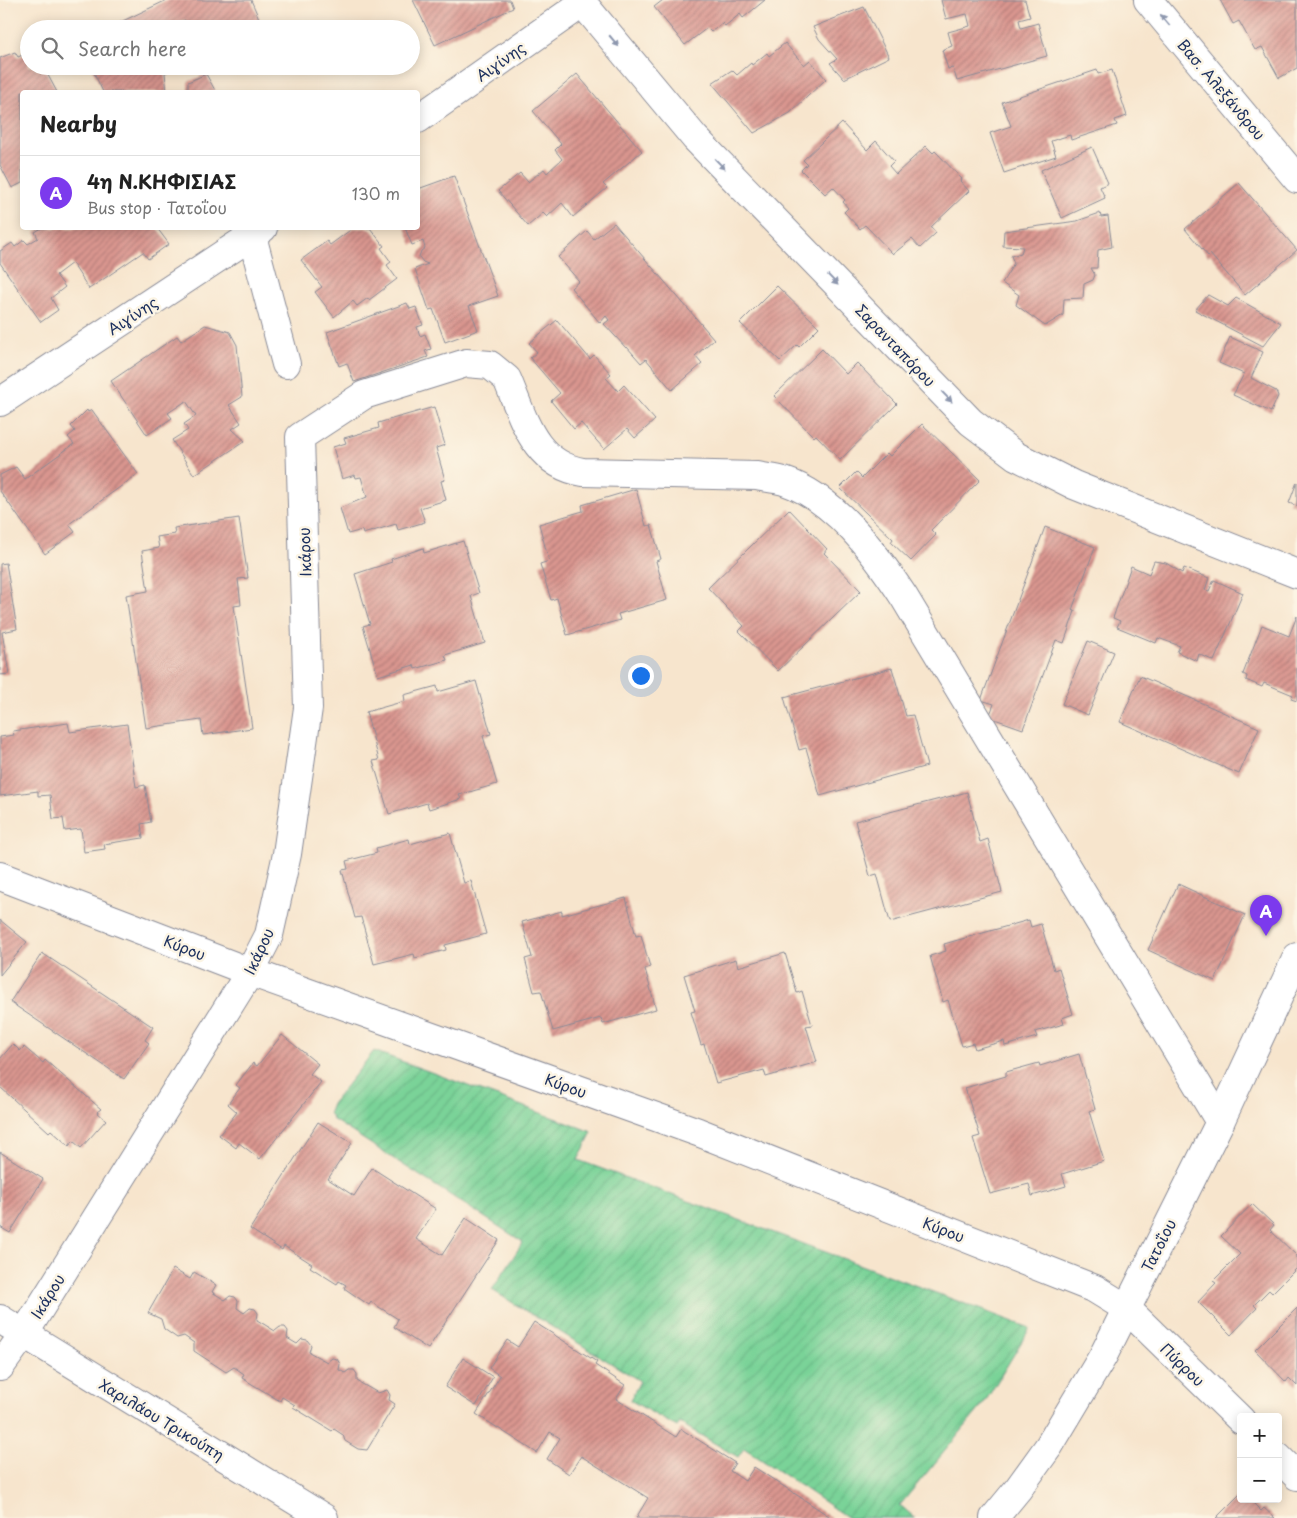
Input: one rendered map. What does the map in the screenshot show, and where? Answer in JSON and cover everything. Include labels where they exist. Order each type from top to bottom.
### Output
[{"type":"street","name":"Βασ. Αλεξάνδρου","points":[[1148,0],[1297,179]]},
{"type":"street","name":"Αιγίνης","points":[[420,118],[582,2]]},
{"type":"street","name":"Σαρανταπόρου","points":[[582,2],[695,138],[971,422],[1016,456],[1074,485],[1297,574]]},
{"type":"street","name":"Αιγίνης","points":[[0,402],[258,232]]},
{"type":"street","points":[[258,232],[286,364]]},
{"type":"street","name":"Ικάρου","points":[[0,1367],[24,1334],[250,972],[269,935],[287,854],[308,708],[300,437],[364,395],[466,363],[490,365],[507,380],[537,444],[556,464],[568,470],[582,472],[757,476],[784,481],[816,498],[847,524],[884,566],[1220,1122]]},
{"type":"street","name":"Κύρου","points":[[0,876],[250,972],[698,1132],[1095,1289],[1126,1308]]},
{"type":"street","name":"Τατοΐου","points":[[994,1518],[1049,1446],[1103,1356],[1220,1122],[1297,957]]},
{"type":"street","name":"Πύρρου","points":[[1126,1308],[1237,1416]]},
{"type":"street","name":"Χαριλάου Τρικούπη","points":[[0,1319],[324,1518]]},
{"type":"street","points":[[1279,1458],[1297,1476]]},
{"type":"green space","points":[[374,1051],[592,1132],[578,1160],[1030,1328],[983,1405],[900,1505],[915,1518],[848,1518],[744,1448],[738,1457],[680,1423],[677,1427],[630,1400],[640,1381],[492,1290],[523,1242],[332,1119],[329,1112],[332,1104]]},
{"type":"building","points":[[167,0],[251,0],[260,20],[185,20],[125,20]]},
{"type":"building","points":[[413,0],[510,0],[513,8],[435,45]]},
{"type":"building","points":[[663,0],[765,0],[743,18],[740,14],[725,26],[722,23],[711,32],[707,28],[685,45],[654,7]]},
{"type":"building","points":[[941,0],[1025,0],[1030,17],[1019,20],[1021,28],[1038,23],[1047,56],[957,81],[953,68],[948,69],[942,50],[952,46],[948,32],[970,26],[967,14],[946,19]]},
{"type":"building","points":[[1220,0],[1297,0],[1297,68],[1279,78],[1262,47],[1255,50],[1239,21],[1233,24]]},
{"type":"building","points":[[864,7],[889,57],[844,79],[830,63],[837,59],[819,39],[813,27]]},
{"type":"building","points":[[785,43],[804,65],[810,60],[826,79],[790,113],[754,133],[712,83],[732,70],[737,75],[751,63],[752,65],[767,53],[769,56]]},
{"type":"building","points":[[15,52],[18,57],[20,56],[20,75],[48,75],[56,90],[20,90],[20,184],[12,188],[0,165],[0,58]]},
{"type":"building","points":[[1097,70],[1098,74],[1112,70],[1127,116],[1115,120],[1117,125],[1071,140],[1070,135],[1051,141],[1056,156],[1004,173],[990,133],[1011,126],[1002,102]]},
{"type":"building","points":[[577,74],[642,151],[603,184],[607,188],[573,217],[562,203],[547,217],[543,213],[528,226],[498,191],[520,173],[528,182],[544,169],[547,173],[562,159],[555,150],[561,144],[533,111]]},
{"type":"building","points":[[95,75],[165,75],[167,90],[102,90]]},
{"type":"building","points":[[207,75],[215,90],[188,90],[188,82]]},
{"type":"building","points":[[842,123],[867,150],[876,141],[894,161],[889,166],[896,174],[926,146],[933,153],[935,151],[962,179],[960,181],[969,191],[931,227],[936,233],[920,248],[912,239],[893,254],[865,225],[860,229],[844,212],[848,208],[843,202],[845,200],[833,187],[825,194],[801,170],[807,164],[803,160]]},
{"type":"building","points":[[1092,147],[1108,183],[1100,187],[1105,198],[1062,218],[1041,170]]},
{"type":"building","points":[[454,176],[498,296],[469,306],[478,330],[445,342],[433,309],[429,310],[415,269],[428,264],[419,257],[421,251],[425,248],[423,241],[412,245],[406,230],[420,230],[420,188]]},
{"type":"building","points":[[1239,183],[1297,250],[1245,295],[1210,254],[1208,256],[1185,229]]},
{"type":"building","points":[[1100,213],[1101,217],[1108,216],[1112,247],[1098,250],[1097,268],[1091,268],[1095,275],[1093,280],[1084,284],[1083,298],[1064,299],[1063,315],[1045,326],[1016,305],[1019,295],[1002,283],[1014,263],[1011,256],[1021,253],[1023,247],[1003,246],[1004,231],[1077,221]]},
{"type":"building","points":[[614,223],[714,339],[695,356],[702,364],[672,390],[646,359],[641,363],[604,324],[609,320],[606,316],[600,323],[571,288],[579,281],[558,257],[587,231],[594,239]]},
{"type":"building","points":[[38,230],[158,230],[169,244],[148,259],[143,252],[89,289],[72,263],[56,275],[65,287],[51,298],[58,310],[41,322],[0,263],[0,251],[12,243],[15,247],[24,240],[28,244],[38,238],[35,232]]},
{"type":"building","points":[[350,230],[372,230],[384,246],[381,248],[391,262],[387,265],[397,279],[369,300],[368,298],[357,306],[353,301],[334,317],[315,292],[322,287],[301,260],[327,241],[330,245]]},
{"type":"building","points":[[777,286],[819,327],[799,347],[797,345],[780,361],[740,323]]},
{"type":"building","points":[[1208,295],[1228,306],[1236,298],[1281,323],[1263,346],[1195,310]]},
{"type":"building","points":[[407,303],[410,309],[416,307],[423,325],[417,327],[420,336],[425,334],[431,349],[425,351],[428,357],[354,382],[347,363],[339,366],[327,332]]},
{"type":"building","points":[[557,320],[590,359],[594,355],[611,374],[606,378],[618,391],[624,385],[655,420],[635,438],[627,429],[604,449],[581,423],[574,429],[551,401],[560,393],[530,358],[537,352],[529,343]]},
{"type":"building","points":[[205,325],[230,332],[237,345],[242,397],[229,405],[241,423],[232,429],[245,441],[194,475],[172,440],[188,430],[184,424],[196,416],[186,401],[168,413],[172,418],[147,435],[111,381],[177,336],[181,341]]},
{"type":"building","points":[[1230,337],[1263,352],[1251,378],[1276,391],[1278,396],[1271,412],[1233,395],[1244,374],[1219,363]]},
{"type":"building","points":[[822,349],[846,374],[857,363],[897,404],[840,460],[816,435],[814,437],[774,396]]},
{"type":"building","points":[[434,407],[445,445],[436,448],[445,480],[441,481],[446,500],[420,508],[425,522],[398,530],[396,524],[363,534],[362,530],[348,534],[340,508],[367,497],[361,477],[356,478],[355,475],[342,479],[333,447],[346,443],[344,438],[379,428],[378,423]]},
{"type":"building","points":[[87,410],[88,412],[92,410],[138,474],[69,524],[75,532],[45,554],[0,491],[0,475],[16,467],[25,479],[74,444],[68,437],[75,431],[71,426]]},
{"type":"building","points":[[922,424],[980,480],[931,530],[936,535],[911,561],[891,542],[893,539],[840,488],[856,472],[862,478],[887,453],[890,456]]},
{"type":"building","points":[[1297,482],[1297,506],[1289,503]]},
{"type":"building","points":[[636,489],[646,526],[651,525],[661,559],[656,561],[667,600],[618,614],[620,620],[567,635],[557,598],[551,600],[540,564],[549,561],[539,524],[583,511],[582,505]]},
{"type":"building","points":[[789,509],[827,549],[824,553],[861,591],[778,671],[739,631],[744,626],[708,588]]},
{"type":"building","points":[[239,518],[248,578],[238,579],[241,605],[234,606],[252,728],[203,735],[201,720],[146,728],[126,595],[148,591],[142,551],[159,548],[157,537],[175,534],[174,528]]},
{"type":"building","points":[[1045,527],[1095,547],[1072,610],[1075,611],[1064,643],[1056,640],[1023,729],[989,717],[994,704],[981,700]]},
{"type":"building","points":[[463,541],[479,593],[471,596],[485,643],[445,655],[447,660],[415,669],[414,665],[378,676],[363,626],[370,624],[355,574],[392,562],[391,559],[423,548],[424,553]]},
{"type":"building","points":[[1154,561],[1166,563],[1182,573],[1184,568],[1209,578],[1205,590],[1209,591],[1214,580],[1243,593],[1214,661],[1199,654],[1197,661],[1177,652],[1180,646],[1158,638],[1156,643],[1117,627],[1120,621],[1113,618],[1131,566],[1149,574]]},
{"type":"building","points":[[6,563],[17,629],[2,632],[9,674],[0,675],[0,564]]},
{"type":"building","points":[[1297,616],[1297,701],[1291,699],[1293,695],[1264,683],[1262,687],[1246,680],[1247,676],[1243,674],[1262,625],[1289,636]]},
{"type":"building","points":[[1088,641],[1114,652],[1088,715],[1062,704]]},
{"type":"building","points":[[892,668],[906,716],[913,715],[927,766],[820,796],[806,748],[799,750],[784,697]]},
{"type":"building","points":[[1140,676],[1259,728],[1239,774],[1120,722]]},
{"type":"building","points":[[476,681],[491,734],[483,736],[497,784],[459,795],[461,799],[429,809],[427,803],[389,814],[373,761],[379,760],[366,712],[405,701],[404,695],[437,686],[438,692]]},
{"type":"building","points":[[68,723],[70,732],[127,724],[136,787],[145,785],[151,822],[141,824],[143,838],[104,844],[105,849],[84,852],[81,829],[65,831],[63,818],[53,819],[50,795],[38,796],[38,791],[0,796],[0,737],[14,735],[13,731]]},
{"type":"building","points":[[967,792],[980,842],[988,839],[1002,892],[890,922],[877,874],[870,876],[855,821]]},
{"type":"building","points":[[450,833],[464,883],[471,881],[486,934],[445,945],[446,950],[415,958],[414,954],[374,964],[361,917],[355,918],[342,870],[348,869],[346,861],[377,853],[376,848],[409,839],[410,844]]},
{"type":"building","points":[[1178,884],[1245,915],[1215,981],[1148,950]]},
{"type":"building","points":[[626,898],[636,936],[641,935],[650,967],[645,969],[656,1009],[603,1024],[601,1018],[553,1031],[541,991],[534,992],[525,959],[532,957],[522,922],[562,911],[562,915]]},
{"type":"building","points":[[0,920],[27,942],[0,975]]},
{"type":"building","points":[[1029,920],[1031,927],[1041,924],[1054,970],[1059,968],[1073,1014],[1062,1018],[1064,1024],[1035,1032],[1037,1037],[1005,1046],[1004,1041],[975,1049],[973,1043],[962,1046],[948,1000],[943,1002],[930,956],[946,951],[944,944]]},
{"type":"building","points":[[42,953],[153,1027],[145,1040],[149,1043],[124,1079],[10,1002]]},
{"type":"building","points":[[785,953],[797,993],[802,991],[812,1025],[806,1026],[817,1062],[766,1077],[764,1070],[716,1083],[704,1044],[701,1045],[691,1012],[695,1011],[684,975],[736,959],[738,967]]},
{"type":"building","points":[[282,1035],[318,1064],[310,1074],[321,1082],[260,1159],[239,1143],[236,1148],[219,1135],[237,1112],[228,1104],[240,1088],[236,1085],[253,1063],[257,1066]]},
{"type":"building","points":[[13,1044],[20,1051],[24,1047],[43,1063],[45,1060],[101,1109],[97,1112],[106,1120],[81,1148],[73,1141],[69,1146],[51,1130],[49,1132],[0,1087],[0,1059]]},
{"type":"building","points":[[1079,1054],[1095,1109],[1089,1111],[1104,1161],[1062,1174],[1066,1186],[1032,1196],[1029,1184],[990,1194],[973,1138],[980,1136],[965,1088],[1006,1076],[1006,1072],[1039,1063],[1040,1066]]},
{"type":"building","points":[[318,1122],[352,1143],[328,1179],[354,1196],[372,1168],[436,1209],[416,1239],[442,1255],[466,1218],[499,1240],[428,1349],[394,1327],[398,1319],[371,1302],[369,1305],[344,1288],[346,1285],[339,1281],[337,1284],[310,1267],[312,1264],[284,1246],[282,1250],[250,1229]]},
{"type":"building","points":[[0,1152],[43,1179],[10,1233],[0,1227]]},
{"type":"building","points":[[1252,1204],[1274,1225],[1270,1230],[1297,1256],[1297,1268],[1272,1293],[1269,1290],[1254,1305],[1257,1308],[1231,1335],[1198,1302],[1216,1283],[1213,1281],[1240,1254],[1221,1236]]},
{"type":"building","points":[[173,1269],[190,1279],[194,1272],[216,1285],[212,1292],[225,1300],[230,1296],[235,1297],[238,1301],[237,1308],[244,1313],[250,1308],[255,1309],[258,1313],[257,1320],[275,1331],[280,1327],[285,1327],[288,1331],[287,1338],[297,1344],[302,1339],[307,1340],[311,1345],[309,1352],[327,1362],[332,1358],[337,1359],[340,1364],[339,1370],[345,1373],[349,1370],[354,1370],[357,1374],[357,1381],[378,1393],[387,1390],[390,1395],[389,1400],[395,1404],[367,1450],[358,1449],[345,1441],[343,1435],[334,1429],[332,1431],[293,1407],[295,1405],[282,1397],[280,1401],[242,1378],[244,1374],[234,1367],[226,1372],[194,1351],[194,1343],[184,1336],[177,1338],[164,1329],[161,1319],[148,1313]]},
{"type":"building","points":[[1297,1308],[1297,1386],[1289,1378],[1286,1382],[1255,1350]]},
{"type":"building","points":[[534,1322],[597,1362],[595,1365],[625,1385],[616,1399],[676,1437],[681,1429],[735,1463],[730,1471],[745,1481],[754,1467],[832,1518],[636,1518],[648,1498],[581,1456],[569,1474],[547,1459],[560,1438],[550,1432],[537,1453],[476,1414],[500,1376],[489,1368],[507,1340],[518,1347]]},
{"type":"building","points":[[463,1358],[493,1377],[476,1406],[445,1387]]},
{"type":"building","points":[[1237,1497],[1237,1503],[1253,1503],[1261,1511],[1264,1508],[1275,1518],[1216,1518]]},
{"type":"place","name":"4η Ν.ΚΗΦΙΣΙΑΣ","points":[[1266,936]]}]
